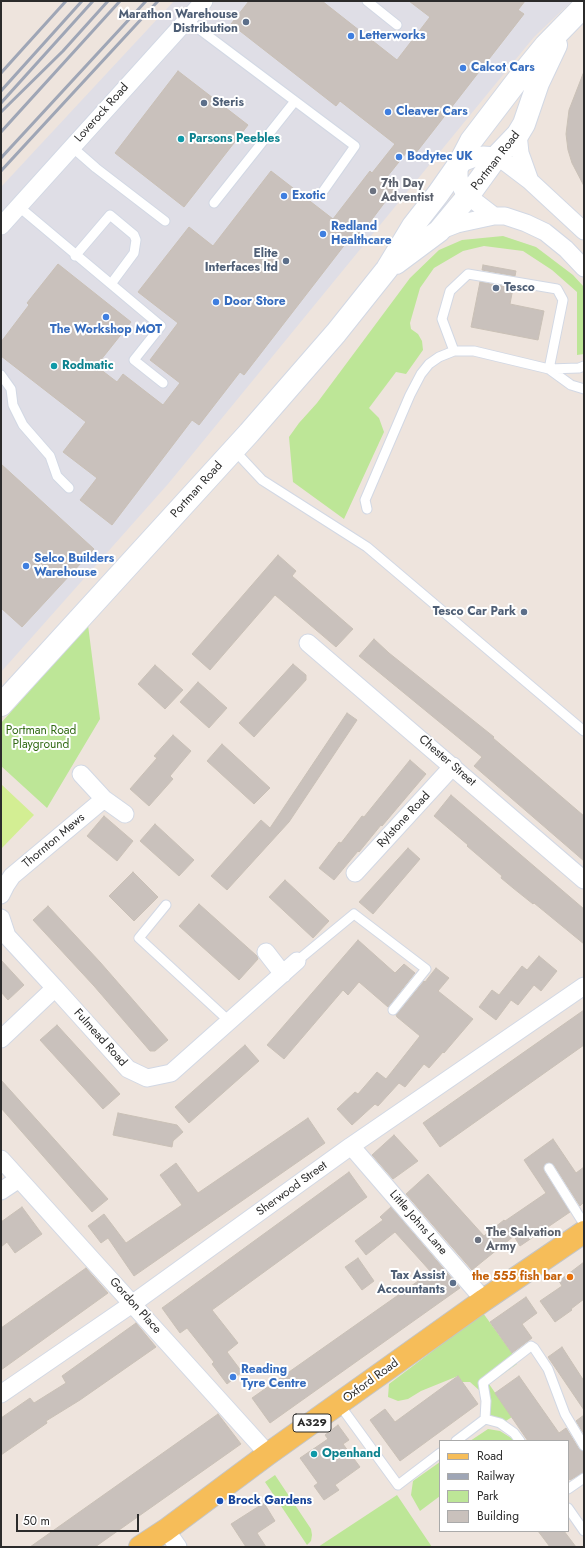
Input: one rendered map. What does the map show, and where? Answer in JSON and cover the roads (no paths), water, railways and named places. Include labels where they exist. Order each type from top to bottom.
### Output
[{"type":"main road","name":"Oxford Road","points":[[140,1547],[172,1538],[268,1454],[484,1300],[584,1232]]},
{"type":"street","name":"Loverock Road","points":[[1,226],[204,1]]},
{"type":"street","name":"Portman Road","points":[[1,704],[234,450],[336,333],[388,269],[413,226],[459,164],[471,141],[545,46],[584,6]]},
{"type":"street","name":"Portman Road","points":[[388,269],[439,231],[468,196],[497,156],[518,134],[524,124],[538,83],[566,25]]},
{"type":"street","points":[[518,134],[520,153],[530,181]]},
{"type":"street","points":[[494,216],[468,196],[462,189],[459,177],[459,164],[483,155],[497,156],[530,181],[584,231]]},
{"type":"street","points":[[439,231],[457,224],[494,216],[505,216],[545,232],[566,249],[584,268]]},
{"type":"street","name":"Chester Street","points":[[308,643],[584,880]]},
{"type":"street","name":"Rylstone Road","points":[[355,872],[453,766]]},
{"type":"street","points":[[81,774],[104,799],[125,814]]},
{"type":"street","name":"Thornton Mews","points":[[3,890],[16,873],[104,799]]},
{"type":"street","name":"Fulmead Road","points":[[1,918],[7,936],[128,1069],[147,1078],[171,1073],[297,961]]},
{"type":"street","points":[[266,952],[283,974]]},
{"type":"street","name":"Sherwood Street","points":[[1,1394],[132,1304],[351,1146],[584,986]]},
{"type":"street","points":[[1,1039],[55,988]]},
{"type":"street","name":"Little Johns Lane","points":[[351,1146],[484,1300]]},
{"type":"street","name":"Gordon Place","points":[[1,1158],[268,1454]]},
{"type":"street","points":[[1,1191],[19,1178]]},
{"type":"lane","points":[[367,1],[397,24]]},
{"type":"lane","points":[[187,20],[355,146],[324,190]]},
{"type":"lane","points":[[214,203],[295,101]]},
{"type":"lane","points":[[72,146],[96,168],[165,221]]},
{"type":"lane","points":[[18,206],[161,326],[134,360],[163,383]]},
{"type":"lane","points":[[76,256],[110,215],[134,235],[136,240],[134,254],[111,284]]},
{"type":"lane","points":[[454,351],[442,319],[450,291],[468,274],[558,289],[564,300],[549,369]]},
{"type":"lane","points":[[367,509],[365,500],[410,395],[421,374],[429,364],[439,357],[454,351],[474,351],[549,369],[579,368],[584,366]]},
{"type":"lane","points":[[549,369],[571,385],[584,389]]},
{"type":"lane","points":[[1,375],[11,389],[13,405],[23,425],[50,456],[57,476],[69,488]]},
{"type":"lane","points":[[234,450],[262,480],[367,547],[584,731]]},
{"type":"lane","points":[[166,905],[140,938],[229,1021]]},
{"type":"lane","points":[[297,961],[354,914],[426,970],[392,1010]]},
{"type":"lane","points":[[549,1168],[584,1224]]},
{"type":"lane","points":[[457,1440],[485,1419],[486,1401],[483,1383],[530,1346],[534,1348],[548,1369],[565,1414],[584,1446]]},
{"type":"lane","points":[[339,1404],[398,1485],[439,1454]]},
{"type":"lane","points":[[485,1419],[500,1423],[514,1433],[519,1440]]},
{"type":"lane","points":[[569,1488],[584,1478]]},
{"type":"lane","points":[[569,1509],[584,1531]]},
{"type":"railway","points":[[1,73],[66,1]]},
{"type":"railway","points":[[1,91],[82,1]]},
{"type":"railway","points":[[1,103],[93,1]]},
{"type":"railway","points":[[1,112],[63,51],[108,1]]},
{"type":"railway","points":[[1,132],[120,1]]},
{"type":"railway","points":[[1,158],[146,1]]},
{"type":"railway","points":[[1,171],[158,1]]},
{"type":"place","name":"Marathon Warehouse Distribution","points":[[246,22]]},
{"type":"place","name":"Letterworks","points":[[351,36]]},
{"type":"place","name":"Calcot Cars","points":[[463,68]]},
{"type":"place","name":"Steris","points":[[204,103]]},
{"type":"place","name":"Cleaver Cars","points":[[388,112]]},
{"type":"place","name":"Parsons Peebles","points":[[181,139]]},
{"type":"place","name":"Bodytec UK","points":[[399,157]]},
{"type":"place","name":"7th Day Adventist","points":[[373,191]]},
{"type":"place","name":"Exotic","points":[[284,196]]},
{"type":"place","name":"Redland Healthcare","points":[[323,234]]},
{"type":"place","name":"Elite Interfaces ltd","points":[[286,261]]},
{"type":"place","name":"Tesco","points":[[496,288]]},
{"type":"place","name":"Door Store","points":[[216,302]]},
{"type":"place","name":"The Workshop MOT","points":[[106,317]]},
{"type":"place","name":"Rodmatic","points":[[54,366]]},
{"type":"place","name":"Selco Builders Warehouse","points":[[26,566]]},
{"type":"place","name":"Tesco Car Park","points":[[524,612]]},
{"type":"place","name":"The Salvation Army","points":[[478,1240]]},
{"type":"place","name":"the 555 fish bar","points":[[570,1277]]},
{"type":"place","name":"Tax Assist Accountants","points":[[453,1283]]},
{"type":"place","name":"Reading Tyre Centre","points":[[233,1377]]},
{"type":"place","name":"Openhand","points":[[314,1454]]},
{"type":"place","name":"Brock Gardens","points":[[220,1501]]},
{"type":"park label","name":"Portman Road Playground","points":[[41,738]]}]
